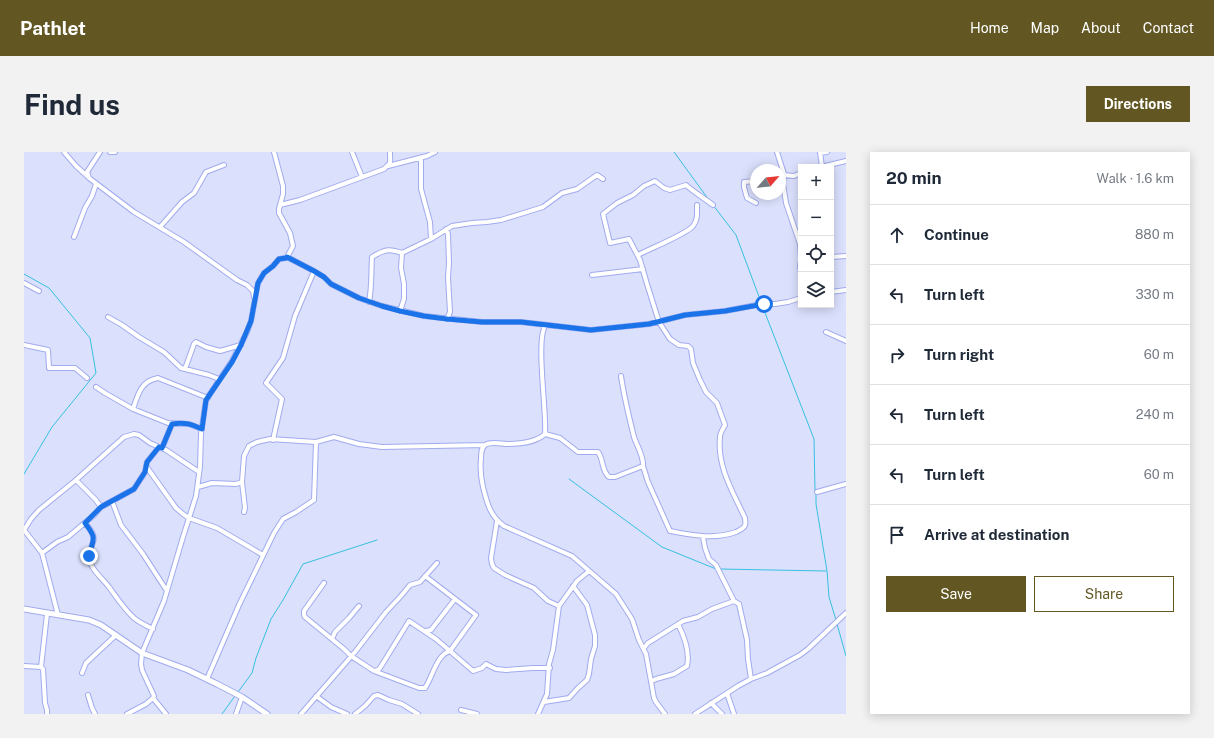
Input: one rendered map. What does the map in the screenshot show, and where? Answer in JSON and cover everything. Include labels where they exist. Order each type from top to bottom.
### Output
[{"type":"street","points":[[64,152],[80,170],[96,184],[134,212],[184,242],[247,286],[253,291],[255,300]]},
{"type":"street","points":[[87,176],[87,172],[100,152]]},
{"type":"street","points":[[110,152],[115,152]]},
{"type":"street","points":[[274,152],[283,186],[279,213],[290,233],[293,246],[287,257]]},
{"type":"street","points":[[352,152],[362,177]]},
{"type":"street","points":[[280,205],[300,200],[384,170],[391,163],[390,152]]},
{"type":"street","points":[[387,166],[421,158],[435,152]]},
{"type":"street","points":[[777,152],[780,164]]},
{"type":"street","points":[[821,164],[820,153],[827,152]]},
{"type":"street","points":[[421,158],[421,189],[430,222],[431,239]]},
{"type":"street","points":[[834,164],[846,161]]},
{"type":"street","points":[[160,227],[182,202],[194,193],[206,172],[224,165]]},
{"type":"street","points":[[786,175],[794,176],[798,174]]},
{"type":"street","points":[[369,302],[372,257],[381,252],[392,249],[402,253],[431,239],[446,229],[457,225],[487,222],[515,216],[543,207],[562,194],[577,189],[597,175],[604,179]]},
{"type":"street","points":[[621,376],[630,421],[648,482],[670,530],[703,537],[718,536],[742,529],[745,525],[745,518],[728,483],[721,462],[720,436],[725,425],[717,403],[706,392],[700,380],[693,363],[691,349],[688,346],[679,345],[670,339],[659,322],[640,260],[629,238],[610,243],[603,214],[633,195],[644,186],[655,181],[664,188],[670,190],[686,185],[713,205]]},
{"type":"street","points":[[750,182],[744,182],[747,198],[750,200]]},
{"type":"street","points":[[74,237],[96,184]]},
{"type":"street","points":[[751,200],[756,203]]},
{"type":"street","points":[[786,200],[798,238]]},
{"type":"street","points":[[638,255],[693,227],[698,215],[697,205]]},
{"type":"street","points":[[446,229],[448,234],[450,263],[448,271],[450,312],[447,319]]},
{"type":"street","points":[[400,311],[404,299],[404,284],[401,268],[402,253]]},
{"type":"street","points":[[834,257],[846,256]]},
{"type":"street","points":[[166,714],[153,698],[154,696],[141,664],[142,652],[153,629],[167,591],[198,487],[205,406],[208,398],[232,362],[241,345],[251,321],[258,283],[264,273],[279,259],[287,257],[324,277],[331,284],[359,298],[400,311],[447,319],[539,324],[544,327],[591,330],[649,324],[685,315],[725,311],[764,304],[775,304],[798,299]]},
{"type":"street","points":[[592,275],[643,269]]},
{"type":"street","points":[[273,440],[282,399],[266,383],[283,358],[295,316],[314,271]]},
{"type":"street","points":[[24,283],[39,291]]},
{"type":"street","points":[[834,292],[846,290]]},
{"type":"street","points":[[108,317],[164,352],[178,365],[185,369],[209,375],[219,380]]},
{"type":"street","points":[[544,327],[541,346],[545,434]]},
{"type":"street","points":[[826,332],[846,341]]},
{"type":"street","points":[[185,369],[195,343],[220,351],[241,345]]},
{"type":"street","points":[[24,345],[48,350],[48,368],[75,368],[87,378]]},
{"type":"street","points":[[133,409],[140,391],[150,379],[158,378],[208,398]]},
{"type":"street","points":[[96,387],[133,409],[172,424],[189,424],[202,429]]},
{"type":"street","points":[[42,553],[85,523],[101,507],[134,489],[145,472],[147,462],[160,448],[172,424]]},
{"type":"street","points":[[58,615],[42,553],[24,530],[39,510],[76,480],[124,437],[136,434],[150,443],[166,450],[199,472]]},
{"type":"street","points":[[244,512],[245,508],[242,482],[244,456],[249,446],[257,442],[273,440],[316,442],[334,438],[358,444],[382,447],[485,445],[492,443],[520,444],[545,434],[560,438],[578,452],[598,452],[601,456],[605,473],[609,478],[643,466]]},
{"type":"street","points":[[207,679],[239,605],[282,519],[314,500],[316,442]]},
{"type":"street","points":[[485,445],[482,449],[480,476],[490,510],[497,521],[504,526],[572,556],[616,594],[632,619],[644,648],[656,702],[665,714]]},
{"type":"street","points":[[146,466],[176,508],[189,518],[217,528],[263,555]]},
{"type":"street","points":[[76,480],[101,507]]},
{"type":"street","points":[[198,487],[212,483],[236,484],[242,482]]},
{"type":"street","points":[[817,492],[846,484]]},
{"type":"street","points":[[112,501],[121,526],[143,554],[167,591]]},
{"type":"street","points":[[497,521],[491,558],[494,568],[505,575],[534,588],[548,601],[559,606]]},
{"type":"street","points":[[85,523],[91,530],[94,537],[89,557],[96,572],[109,587],[120,604],[135,619],[153,629]]},
{"type":"street","points":[[703,537],[709,559],[716,565],[734,601],[738,604],[743,619],[747,640],[751,679]]},
{"type":"street","points":[[302,714],[410,585],[420,582],[437,563]]},
{"type":"street","points":[[538,714],[544,702],[548,688],[549,664],[553,650],[559,606],[573,586],[589,571]]},
{"type":"street","points":[[324,583],[304,611],[305,617],[351,656],[374,671],[423,689],[443,654],[450,651],[476,615],[425,576]]},
{"type":"street","points":[[544,702],[569,698],[585,683],[589,674],[590,659],[595,646],[595,635],[587,605],[573,586]]},
{"type":"street","points":[[425,632],[431,630],[455,599]]},
{"type":"street","points":[[644,648],[648,643],[683,621],[698,617],[712,609],[734,601]]},
{"type":"street","points":[[332,639],[335,632],[359,606]]},
{"type":"street","points":[[24,610],[89,620],[101,625],[142,652],[207,679],[233,692],[267,714]]},
{"type":"street","points":[[695,714],[751,679],[767,673],[800,655],[846,613]]},
{"type":"street","points":[[47,614],[41,667],[43,669],[47,714]]},
{"type":"street","points":[[374,671],[378,670],[409,621],[450,651],[473,671],[482,668],[486,664],[506,670],[550,668]]},
{"type":"street","points":[[652,681],[674,674],[687,666],[688,658],[685,640],[678,624]]},
{"type":"street","points":[[82,673],[86,663],[116,635]]},
{"type":"street","points":[[24,666],[41,667]]},
{"type":"street","points":[[727,693],[734,714]]},
{"type":"street","points":[[88,695],[92,708],[96,714]]},
{"type":"street","points":[[316,696],[331,707],[347,714]]},
{"type":"street","points":[[355,714],[366,706],[374,696],[402,704],[418,714]]},
{"type":"street","points":[[236,714],[241,697]]},
{"type":"street","points":[[127,714],[146,704],[153,698]]},
{"type":"street","points":[[711,703],[722,714]]},
{"type":"street","points":[[461,710],[477,714]]},
{"type":"waterway","points":[[674,152],[709,200]]},
{"type":"waterway","points":[[713,205],[736,235],[761,302]]},
{"type":"waterway","points":[[24,274],[49,288],[90,338],[96,373],[52,427],[24,474]]},
{"type":"waterway","points":[[762,305],[814,439],[815,490]]},
{"type":"waterway","points":[[569,479],[662,547],[716,569]]},
{"type":"waterway","points":[[816,494],[816,504],[827,571],[829,597],[836,620]]},
{"type":"waterway","points":[[238,692],[252,673],[256,658],[271,619],[303,564],[377,540]]},
{"type":"waterway","points":[[719,569],[826,571]]},
{"type":"waterway","points":[[837,624],[846,656]]},
{"type":"waterway","points":[[222,714],[235,696]]},
{"type":"route","points":[[89,556],[94,537],[91,530],[85,523],[101,507],[134,489],[145,472],[147,462],[159,447],[162,448],[172,424],[189,424],[202,429],[206,400],[232,362],[247,332],[251,321],[258,283],[264,273],[279,259],[287,257],[324,277],[331,284],[359,298],[400,311],[447,319],[482,322],[521,322],[591,330],[649,324],[685,315],[725,311],[764,304]]}]
